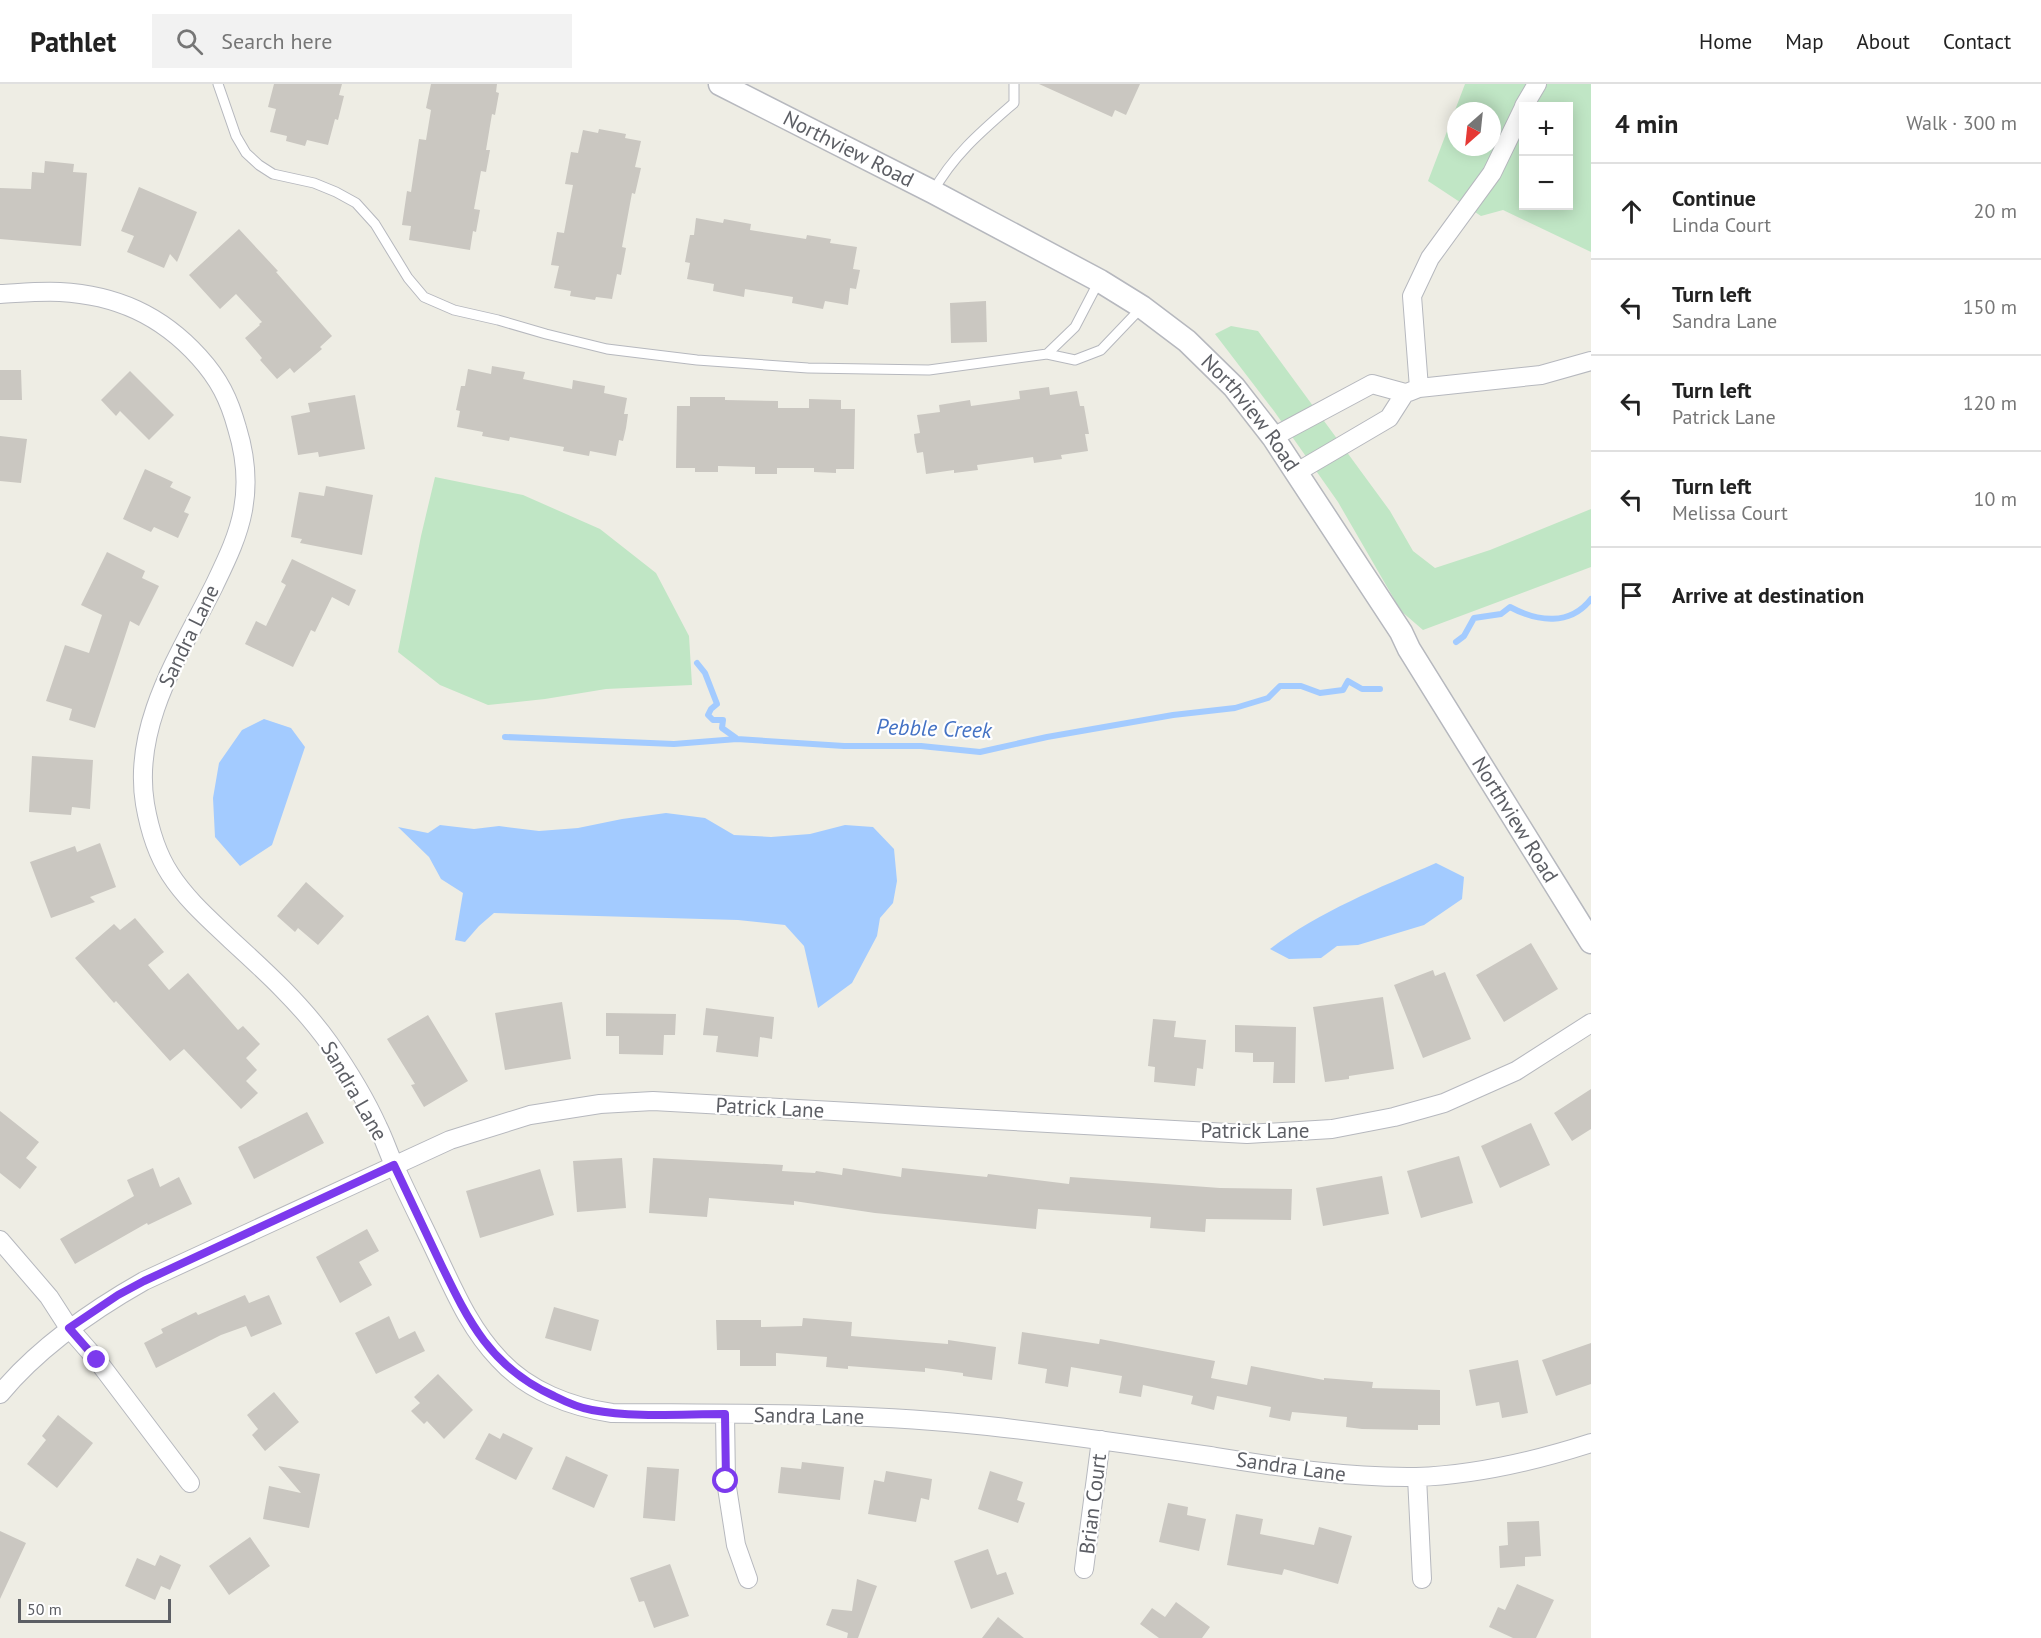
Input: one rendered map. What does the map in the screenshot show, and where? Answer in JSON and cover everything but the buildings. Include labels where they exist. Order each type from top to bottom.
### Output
[{"type":"street","name":"Northview Road","points":[[720,84],[1100,280],[1142,307],[1187,341],[1211,363],[1234,387],[1298,472],[1401,632],[1409,650],[1591,942]]},
{"type":"street","points":[[1527,102],[1536,84]]},
{"type":"street","points":[[1298,472],[1389,418],[1412,391],[1412,296],[1430,258],[1492,173],[1519,117]]},
{"type":"street","name":"Sandra Lane","points":[[0,294],[60,292],[105,298],[145,313],[186,343],[214,374],[230,405],[242,443],[246,474],[244,507],[230,554],[160,695],[145,742],[142,775],[148,820],[162,860],[184,893],[286,992],[328,1042],[358,1088],[379,1128],[394,1165],[473,1327],[497,1358],[521,1379],[568,1403],[589,1410],[612,1413],[786,1414],[909,1419],[1101,1440],[1318,1473],[1356,1476],[1418,1477],[1512,1466],[1591,1443]]},
{"type":"street","points":[[1273,437],[1372,384],[1412,391],[1541,375],[1591,361]]},
{"type":"street","name":"Patrick Lane","points":[[0,1394],[40,1353],[69,1328],[118,1295],[144,1281],[450,1140],[531,1115],[600,1104],[653,1101],[1247,1134],[1321,1131],[1394,1117],[1464,1095],[1516,1071],[1591,1023]]},
{"type":"street","points":[[0,1240],[49,1297],[69,1328],[97,1360],[190,1484]]},
{"type":"street","points":[[725,1414],[726,1481],[736,1545],[748,1579]]},
{"type":"street","name":"Brian Court","points":[[1084,1569],[1101,1440]]},
{"type":"street","points":[[1418,1477],[1422,1579]]},
{"type":"lane","points":[[218,84],[236,136],[246,153],[273,174],[314,183],[356,203],[375,224],[408,278],[424,297],[454,310],[608,349],[698,360],[808,368],[929,370],[1047,354],[1075,360],[1101,350],[1142,307]]},
{"type":"lane","points":[[933,192],[943,174],[969,142],[1014,103],[1014,84]]},
{"type":"lane","points":[[1047,354],[1075,327],[1100,280]]},
{"type":"green space","points":[[1465,84],[1591,84],[1591,252],[1503,210],[1481,216],[1428,181],[1447,131],[1447,156],[1501,156],[1501,102],[1458,102]]},
{"type":"green space","points":[[1231,326],[1258,331],[1390,511],[1413,551],[1435,568],[1490,550],[1591,509],[1591,567],[1423,630],[1401,611],[1338,502],[1274,411],[1215,334]]},
{"type":"green space","points":[[435,477],[523,495],[600,529],[656,573],[689,636],[692,685],[606,689],[488,705],[440,685],[398,652]]},
{"type":"water","points":[[264,719],[291,728],[305,747],[272,845],[240,866],[215,837],[213,798],[219,763],[242,730]]},
{"type":"water","points":[[666,813],[705,818],[734,835],[771,837],[810,834],[845,825],[873,827],[894,849],[897,881],[893,903],[880,918],[877,936],[852,983],[818,1008],[804,946],[785,925],[738,920],[494,913],[465,942],[455,940],[463,893],[441,879],[429,857],[398,827],[428,833],[440,825],[474,829],[499,826],[539,831],[578,828]]},
{"type":"water","points":[[1436,863],[1464,877],[1462,899],[1424,925],[1358,945],[1337,946],[1321,958],[1289,959],[1270,949],[1329,912]]},
{"type":"waterway","name":"Pebble Creek","points":[[1456,642],[1464,636],[1474,618],[1501,614],[1510,607],[1532,616],[1553,619],[1573,614],[1591,599]]},
{"type":"waterway","points":[[697,663],[705,673],[717,704],[708,715],[713,720],[723,720],[722,728],[736,738]]},
{"type":"waterway","name":"Pebble Creek","points":[[505,737],[674,744],[737,739],[844,746],[921,746],[980,752],[1047,737],[1173,715],[1235,708],[1268,698],[1280,686],[1301,686],[1320,693],[1343,690],[1348,681],[1362,689],[1380,689]]},
{"type":"route","points":[[97,1360],[69,1328],[118,1295],[394,1165],[473,1327],[497,1358],[535,1388],[589,1410],[612,1413],[725,1414],[726,1481]]}]
